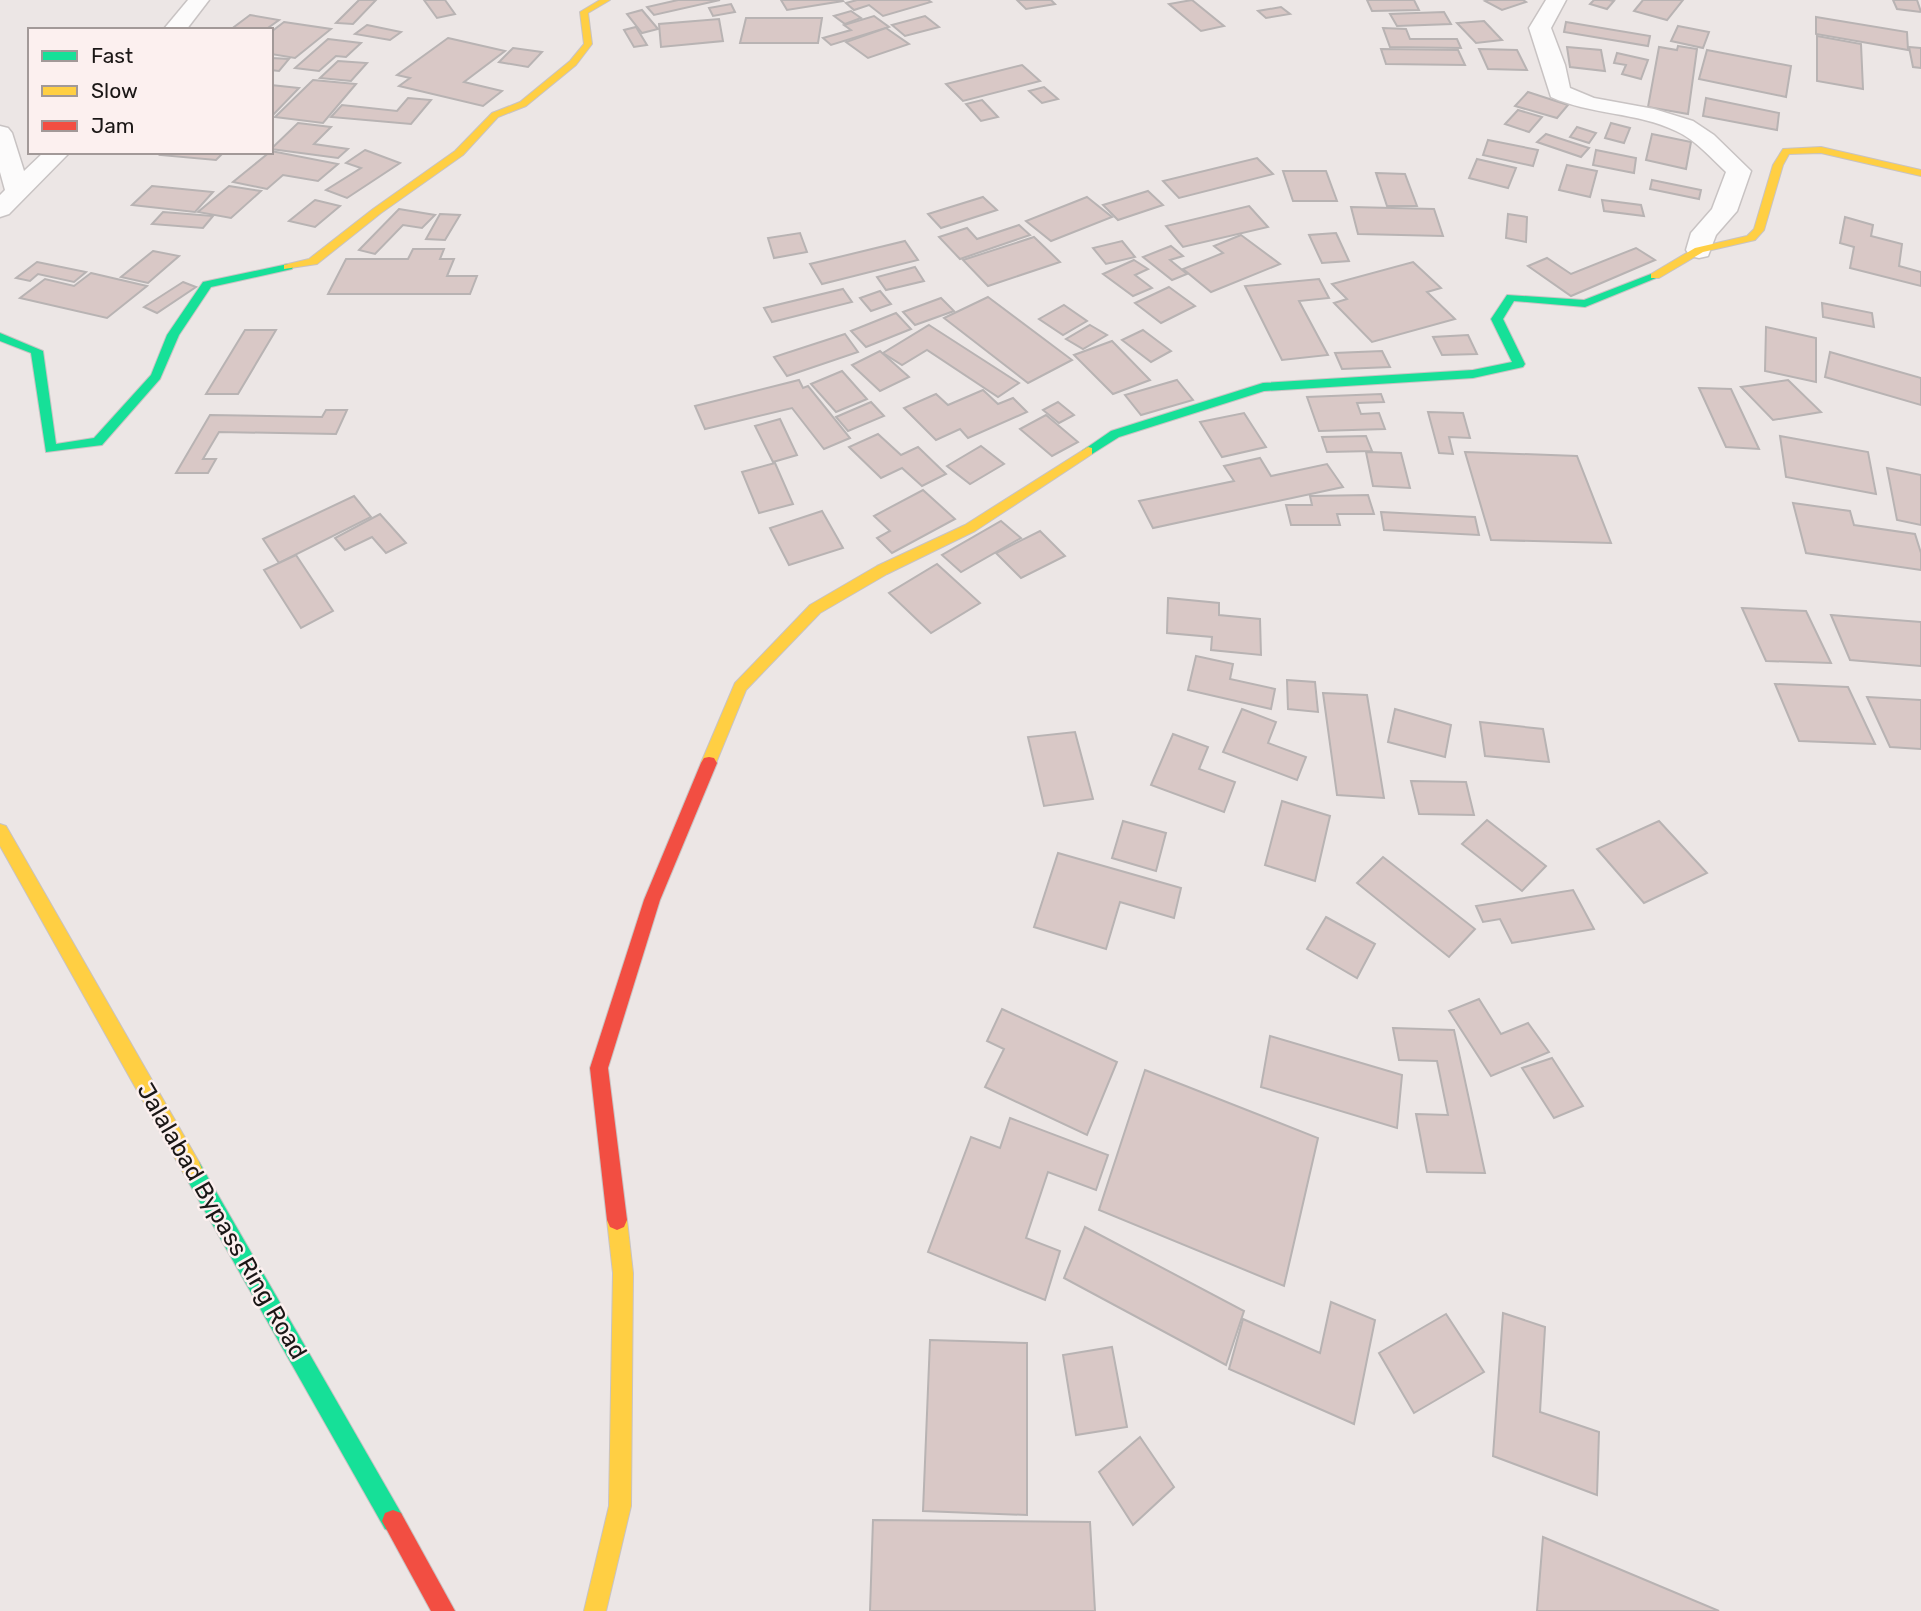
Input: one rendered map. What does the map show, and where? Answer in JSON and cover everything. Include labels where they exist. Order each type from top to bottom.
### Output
[{"type":"main road","points":[[0,337],[37,351],[50,449],[98,442],[156,376],[173,335],[207,284],[313,262],[377,211],[459,153],[495,115],[523,104],[573,63],[588,44],[584,12],[606,0]]},
{"type":"main road","points":[[594,1611],[620,1506],[623,1273],[599,1068],[652,900],[740,687],[815,609],[882,570],[970,527],[1115,433],[1263,387],[1473,374],[1518,363],[1497,319],[1511,297],[1585,304],[1647,281],[1699,250],[1751,239],[1759,230],[1778,165],[1786,151],[1822,150],[1921,173]]},
{"type":"main road","name":"Jalalabad Bypass Ring Road","points":[[0,831],[444,1611]]},
{"type":"street","points":[[176,28],[199,0]]},
{"type":"street","points":[[1556,0],[1539,28],[1554,65],[1559,92],[1569,98],[1634,110],[1687,126],[1740,171],[1724,211],[1704,233],[1699,250]]},
{"type":"street","points":[[0,133],[18,190]]},
{"type":"street","points":[[0,209],[56,154]]},
{"type":"building","points":[[359,0],[376,0],[353,24],[336,23]]},
{"type":"building","points":[[424,0],[445,0],[455,14],[437,18]]},
{"type":"building","points":[[678,0],[720,0],[654,15],[647,7]]},
{"type":"building","points":[[781,0],[842,0],[843,1],[787,10]]},
{"type":"building","points":[[857,0],[931,2],[883,16],[869,5],[854,10],[846,3]]},
{"type":"building","points":[[1017,0],[1051,0],[1055,4],[1026,9]]},
{"type":"building","points":[[1192,0],[1224,26],[1201,31],[1169,4]]},
{"type":"building","points":[[1367,0],[1414,0],[1419,10],[1372,11]]},
{"type":"building","points":[[1594,0],[1614,1],[1607,9],[1590,4]]},
{"type":"building","points":[[1643,0],[1683,0],[1667,20],[1634,11]]},
{"type":"building","points":[[1893,0],[1917,0],[1921,12],[1897,9]]},
{"type":"building","points":[[1485,1],[1526,2],[1502,10]]},
{"type":"building","points":[[731,4],[735,12],[713,16],[709,8]]},
{"type":"building","points":[[1281,7],[1290,14],[1266,18],[1258,11]]},
{"type":"building","points":[[642,10],[658,29],[642,33],[627,14]]},
{"type":"building","points":[[851,11],[861,18],[845,24],[834,16]]},
{"type":"building","points":[[1444,12],[1451,24],[1397,26],[1390,14]]},
{"type":"building","points":[[250,15],[279,20],[268,28],[233,28]]},
{"type":"building","points":[[874,16],[889,27],[831,45],[823,38],[851,30],[844,25]]},
{"type":"building","points":[[925,16],[939,27],[905,36],[892,25]]},
{"type":"building","points":[[1816,17],[1907,32],[1908,50],[1816,34]]},
{"type":"building","points":[[746,18],[822,18],[818,43],[740,43]]},
{"type":"building","points":[[719,19],[723,41],[661,47],[659,24]]},
{"type":"building","points":[[1484,21],[1502,40],[1476,43],[1457,23]]},
{"type":"building","points":[[284,22],[331,29],[295,58],[273,54],[273,30]]},
{"type":"building","points":[[1566,22],[1650,36],[1648,46],[1564,32]]},
{"type":"building","points":[[367,25],[401,32],[390,40],[355,34]]},
{"type":"building","points":[[1678,26],[1709,32],[1703,48],[1671,41]]},
{"type":"building","points":[[636,27],[647,45],[634,47],[624,30]]},
{"type":"building","points":[[886,28],[909,44],[868,58],[846,42]]},
{"type":"building","points":[[1383,28],[1406,29],[1410,39],[1457,39],[1461,48],[1390,47]]},
{"type":"building","points":[[1817,36],[1861,44],[1863,89],[1817,81]]},
{"type":"building","points":[[448,38],[505,51],[464,82],[502,91],[483,106],[399,86],[410,78],[397,75]]},
{"type":"building","points":[[328,39],[361,43],[346,57],[336,56],[319,71],[295,68]]},
{"type":"building","points":[[1678,46],[1697,49],[1688,114],[1648,107],[1659,47],[1677,50]]},
{"type":"building","points":[[1567,47],[1601,50],[1605,71],[1570,67]]},
{"type":"building","points":[[1909,47],[1921,48],[1921,68],[1913,67]]},
{"type":"building","points":[[513,48],[542,52],[528,67],[499,62]]},
{"type":"building","points":[[1381,49],[1458,50],[1465,65],[1386,64]]},
{"type":"building","points":[[1479,49],[1517,50],[1527,70],[1488,69]]},
{"type":"building","points":[[1707,50],[1791,66],[1786,97],[1699,79]]},
{"type":"building","points":[[1617,53],[1648,60],[1641,79],[1622,74],[1626,65],[1614,63]]},
{"type":"building","points":[[273,58],[289,59],[279,71],[273,70]]},
{"type":"building","points":[[338,61],[367,63],[351,81],[320,78]]},
{"type":"building","points":[[1022,65],[1040,81],[963,101],[946,84]]},
{"type":"building","points":[[313,80],[356,84],[323,123],[275,117]]},
{"type":"building","points":[[273,85],[299,88],[273,115]]},
{"type":"building","points":[[1044,87],[1058,99],[1042,103],[1029,91]]},
{"type":"building","points":[[1528,92],[1568,105],[1557,118],[1515,106]]},
{"type":"building","points":[[408,98],[431,100],[411,124],[331,117],[342,105],[397,111]]},
{"type":"building","points":[[1706,98],[1779,113],[1777,130],[1703,116]]},
{"type":"building","points":[[982,100],[998,117],[981,121],[966,104]]},
{"type":"building","points":[[1518,110],[1542,117],[1529,132],[1505,124]]},
{"type":"building","points":[[298,123],[331,127],[314,144],[348,149],[338,158],[273,149]]},
{"type":"building","points":[[1611,123],[1630,128],[1624,143],[1605,138]]},
{"type":"building","points":[[1577,127],[1596,133],[1589,143],[1570,137]]},
{"type":"building","points":[[1546,134],[1589,148],[1581,157],[1537,142]]},
{"type":"building","points":[[1652,134],[1691,142],[1686,169],[1646,160]]},
{"type":"building","points":[[1488,140],[1538,150],[1533,166],[1483,155]]},
{"type":"building","points":[[365,150],[400,163],[347,198],[326,190],[361,168],[346,163]]},
{"type":"building","points":[[1596,150],[1636,158],[1634,173],[1593,165]]},
{"type":"building","points":[[273,151],[338,164],[318,181],[283,175],[267,189],[233,182]]},
{"type":"building","points":[[161,154],[222,154],[216,160]]},
{"type":"building","points":[[1257,158],[1273,174],[1179,198],[1163,181]]},
{"type":"building","points":[[1477,159],[1516,168],[1508,188],[1469,178]]},
{"type":"building","points":[[1567,165],[1597,171],[1590,197],[1559,190]]},
{"type":"building","points":[[1283,171],[1326,171],[1337,201],[1293,201]]},
{"type":"building","points":[[1376,173],[1405,174],[1417,206],[1387,206]]},
{"type":"building","points":[[1652,180],[1701,190],[1699,199],[1650,189]]},
{"type":"building","points":[[152,186],[213,192],[195,212],[132,205]]},
{"type":"building","points":[[229,186],[261,191],[231,218],[198,212]]},
{"type":"building","points":[[1148,191],[1163,205],[1118,220],[1103,205]]},
{"type":"building","points":[[983,197],[997,210],[941,228],[928,214]]},
{"type":"building","points":[[1087,197],[1112,217],[1051,241],[1026,221]]},
{"type":"building","points":[[315,200],[340,206],[315,227],[289,221]]},
{"type":"building","points":[[1602,200],[1641,205],[1644,216],[1604,211]]},
{"type":"building","points":[[1249,206],[1268,227],[1183,247],[1166,226]]},
{"type":"building","points":[[1351,207],[1434,209],[1443,236],[1358,234]]},
{"type":"building","points":[[399,209],[435,215],[422,228],[403,225],[375,254],[359,250]]},
{"type":"building","points":[[163,212],[213,216],[203,228],[152,224]]},
{"type":"building","points":[[440,214],[460,215],[445,240],[426,239]]},
{"type":"building","points":[[1508,214],[1527,217],[1526,242],[1506,238]]},
{"type":"building","points":[[1845,217],[1873,225],[1871,236],[1902,244],[1899,266],[1921,272],[1921,286],[1850,268],[1854,247],[1840,243]]},
{"type":"building","points":[[1019,225],[1030,235],[960,259],[939,237],[967,228],[977,239]]},
{"type":"building","points":[[800,233],[807,252],[774,258],[768,238]]},
{"type":"building","points":[[1336,233],[1349,261],[1322,263],[1309,235]]},
{"type":"building","points":[[1241,235],[1280,264],[1211,292],[1183,269],[1223,253],[1214,246]]},
{"type":"building","points":[[1034,237],[1060,262],[988,286],[963,260]]},
{"type":"building","points":[[905,241],[918,260],[822,284],[810,264]]},
{"type":"building","points":[[1122,241],[1135,257],[1106,264],[1093,248]]},
{"type":"building","points":[[1171,246],[1183,256],[1170,260],[1187,274],[1172,280],[1143,257]]},
{"type":"building","points":[[1636,248],[1655,260],[1571,296],[1528,266],[1547,258],[1571,274]]},
{"type":"building","points":[[413,249],[444,249],[440,259],[454,259],[447,276],[477,276],[470,294],[328,294],[346,259],[408,259]]},
{"type":"building","points":[[153,251],[179,256],[148,283],[121,277]]},
{"type":"building","points":[[1134,260],[1148,269],[1135,275],[1152,288],[1133,296],[1103,274]]},
{"type":"building","points":[[37,262],[86,272],[74,282],[38,274],[30,281],[16,278]]},
{"type":"building","points":[[1413,262],[1441,288],[1427,292],[1455,319],[1372,342],[1334,303],[1347,299],[1332,284]]},
{"type":"building","points":[[915,267],[924,281],[886,290],[877,277]]},
{"type":"building","points":[[91,273],[147,286],[107,318],[20,298],[45,279],[74,286]]},
{"type":"building","points":[[1319,279],[1329,298],[1299,301],[1328,355],[1282,360],[1245,286]]},
{"type":"building","points":[[183,282],[196,287],[157,313],[144,307]]},
{"type":"building","points":[[1169,287],[1195,306],[1161,323],[1135,303]]},
{"type":"building","points":[[843,289],[852,302],[772,322],[764,308]]},
{"type":"building","points":[[880,291],[891,304],[871,311],[860,298]]},
{"type":"building","points":[[988,297],[1072,360],[1028,383],[944,318]]},
{"type":"building","points":[[941,298],[954,311],[915,325],[903,312]]},
{"type":"building","points":[[1822,303],[1872,313],[1874,327],[1823,317]]},
{"type":"building","points":[[1064,305],[1087,321],[1063,335],[1039,319]]},
{"type":"building","points":[[896,313],[911,329],[866,347],[851,331]]},
{"type":"building","points":[[929,325],[1019,383],[998,397],[927,350],[902,365],[883,353]]},
{"type":"building","points":[[1090,325],[1107,335],[1083,349],[1066,339]]},
{"type":"building","points":[[1766,327],[1816,338],[1816,382],[1765,371]]},
{"type":"building","points":[[245,330],[276,330],[238,394],[206,394]]},
{"type":"building","points":[[1143,330],[1171,351],[1151,362],[1122,340]]},
{"type":"building","points":[[845,334],[858,352],[787,376],[774,357]]},
{"type":"building","points":[[1468,335],[1477,354],[1442,355],[1433,337]]},
{"type":"building","points":[[1112,341],[1150,380],[1113,394],[1074,355]]},
{"type":"building","points":[[880,351],[909,377],[880,391],[852,365]]},
{"type":"building","points":[[1382,351],[1390,367],[1342,369],[1335,353]]},
{"type":"building","points":[[1830,352],[1921,378],[1921,405],[1825,377]]},
{"type":"building","points":[[842,371],[867,399],[836,412],[811,384]]},
{"type":"building","points":[[799,380],[803,388],[808,386],[850,438],[824,449],[792,408],[705,429],[695,406]]},
{"type":"building","points":[[1177,380],[1193,400],[1141,415],[1125,395]]},
{"type":"building","points":[[1788,380],[1821,412],[1773,420],[1741,387]]},
{"type":"building","points":[[1699,388],[1731,389],[1759,449],[1726,447]]},
{"type":"building","points":[[983,390],[998,404],[1013,398],[1027,412],[968,438],[960,429],[936,440],[904,408],[936,394],[948,405]]},
{"type":"building","points":[[1381,394],[1384,402],[1357,403],[1361,414],[1379,413],[1385,429],[1319,431],[1307,397]]},
{"type":"building","points":[[871,402],[884,416],[848,431],[836,417]]},
{"type":"building","points":[[1058,402],[1074,415],[1059,423],[1043,410]]},
{"type":"building","points":[[326,410],[347,410],[336,434],[219,432],[203,459],[216,459],[208,473],[176,473],[210,415],[322,417]]},
{"type":"building","points":[[1428,412],[1463,413],[1470,438],[1449,437],[1453,454],[1439,453]]},
{"type":"building","points":[[1244,413],[1266,447],[1222,457],[1200,422]]},
{"type":"building","points":[[1046,415],[1078,442],[1052,456],[1020,429]]},
{"type":"building","points":[[780,419],[797,455],[773,462],[755,426]]},
{"type":"building","points":[[878,434],[901,455],[918,447],[946,474],[922,486],[902,468],[881,478],[849,447]]},
{"type":"building","points":[[1366,436],[1372,451],[1327,452],[1322,437]]},
{"type":"building","points":[[1780,436],[1868,452],[1876,494],[1786,477]]},
{"type":"building","points":[[981,446],[1004,464],[970,484],[947,466]]},
{"type":"building","points":[[1366,452],[1401,453],[1410,488],[1373,486]]},
{"type":"building","points":[[1465,452],[1577,456],[1611,543],[1491,540]]},
{"type":"building","points":[[1260,458],[1271,476],[1327,464],[1343,487],[1153,528],[1139,501],[1234,481],[1224,466]]},
{"type":"building","points":[[775,463],[793,504],[759,513],[742,472]]},
{"type":"building","points":[[1887,468],[1921,475],[1921,525],[1897,520]]},
{"type":"building","points":[[923,490],[955,519],[892,553],[877,538],[890,531],[874,516]]},
{"type":"building","points":[[1368,495],[1374,514],[1337,514],[1340,525],[1291,525],[1286,505],[1312,505],[1310,496]]},
{"type":"building","points":[[354,496],[371,517],[279,563],[263,539]]},
{"type":"building","points":[[1793,503],[1850,511],[1854,525],[1915,534],[1921,553],[1921,570],[1806,553]]},
{"type":"building","points":[[822,511],[843,548],[789,565],[770,528]]},
{"type":"building","points":[[1381,512],[1475,517],[1479,535],[1384,530]]},
{"type":"building","points":[[380,514],[406,543],[386,553],[372,537],[345,550],[335,538]]},
{"type":"building","points":[[1001,521],[1021,538],[961,572],[942,555]]},
{"type":"building","points":[[1040,531],[1065,556],[1021,578],[996,553]]},
{"type":"building","points":[[296,555],[333,611],[301,628],[264,570]]},
{"type":"building","points":[[937,564],[980,603],[931,633],[889,593]]},
{"type":"building","points":[[1168,598],[1219,603],[1219,615],[1260,619],[1261,655],[1211,650],[1212,637],[1167,633]]},
{"type":"building","points":[[1742,608],[1806,611],[1831,663],[1766,661]]},
{"type":"building","points":[[1831,615],[1921,622],[1921,666],[1850,660]]},
{"type":"building","points":[[1196,656],[1233,664],[1230,679],[1275,689],[1271,709],[1188,690]]},
{"type":"building","points":[[1287,680],[1315,682],[1318,712],[1288,709]]},
{"type":"building","points":[[1775,684],[1848,687],[1875,744],[1799,741]]},
{"type":"building","points":[[1323,693],[1367,695],[1384,798],[1337,795]]},
{"type":"building","points":[[1867,697],[1921,700],[1921,749],[1890,747]]},
{"type":"building","points":[[1242,709],[1276,722],[1268,743],[1306,757],[1297,780],[1223,752]]},
{"type":"building","points":[[1395,709],[1451,725],[1445,757],[1388,742]]},
{"type":"building","points":[[1480,722],[1543,729],[1549,762],[1485,756]]},
{"type":"building","points":[[1075,732],[1093,799],[1044,806],[1028,737]]},
{"type":"building","points":[[1173,734],[1208,747],[1199,769],[1235,782],[1224,812],[1151,785]]},
{"type":"building","points":[[1411,781],[1466,782],[1474,815],[1419,814]]},
{"type":"building","points":[[1282,801],[1330,816],[1315,881],[1265,865]]},
{"type":"building","points":[[1487,820],[1546,866],[1522,891],[1462,844]]},
{"type":"building","points":[[1123,821],[1166,833],[1156,871],[1112,858]]},
{"type":"building","points":[[1659,821],[1707,873],[1644,903],[1597,849]]},
{"type":"building","points":[[1058,853],[1181,888],[1174,918],[1120,902],[1106,949],[1034,927]]},
{"type":"building","points":[[1383,857],[1475,929],[1449,957],[1357,883]]},
{"type":"building","points":[[1573,890],[1594,929],[1512,943],[1500,919],[1483,922],[1476,906]]},
{"type":"building","points":[[1326,917],[1375,944],[1357,978],[1307,949]]},
{"type":"building","points":[[1479,999],[1501,1034],[1528,1023],[1549,1052],[1491,1076],[1449,1011]]},
{"type":"building","points":[[1002,1009],[1117,1062],[1087,1135],[985,1087],[1004,1049],[987,1041]]},
{"type":"building","points":[[1393,1028],[1454,1030],[1485,1173],[1427,1172],[1416,1114],[1448,1115],[1437,1061],[1399,1060]]},
{"type":"building","points":[[1270,1036],[1402,1075],[1397,1128],[1261,1087]]},
{"type":"building","points":[[1552,1058],[1583,1106],[1554,1118],[1522,1068]]},
{"type":"building","points":[[1145,1070],[1318,1138],[1284,1286],[1099,1210]]},
{"type":"building","points":[[1010,1118],[1108,1155],[1096,1190],[1048,1172],[1026,1238],[1060,1251],[1045,1300],[928,1252],[971,1137],[1000,1148]]},
{"type":"building","points":[[1085,1227],[1244,1311],[1226,1365],[1064,1278]]},
{"type":"building","points":[[1331,1302],[1375,1320],[1354,1424],[1229,1369],[1243,1319],[1320,1353]]},
{"type":"building","points":[[1503,1313],[1545,1327],[1540,1412],[1599,1432],[1597,1495],[1493,1456]]},
{"type":"building","points":[[1446,1314],[1484,1372],[1414,1413],[1379,1353]]},
{"type":"building","points":[[930,1340],[1027,1343],[1027,1515],[923,1511]]},
{"type":"building","points":[[1112,1347],[1127,1427],[1076,1435],[1063,1355]]},
{"type":"building","points":[[1140,1437],[1174,1487],[1133,1525],[1099,1472]]},
{"type":"building","points":[[873,1520],[1090,1522],[1095,1611],[870,1611]]},
{"type":"building","points":[[1543,1537],[1719,1611],[1537,1611]]},
{"type":"traffic: fast","points":[[0,337],[37,351],[50,449],[98,442],[156,376],[173,335],[207,284],[288,267]]},
{"type":"traffic: fast","points":[[1088,451],[1115,434],[1263,387],[1473,374],[1519,364],[1497,319],[1511,297],[1585,304],[1655,276]]},
{"type":"traffic: fast","points":[[192,1169],[393,1521]]},
{"type":"traffic: slow","points":[[288,267],[313,262],[377,211],[459,153],[495,115],[523,104],[573,63],[588,44],[584,12],[606,0]]},
{"type":"traffic: slow","points":[[1655,276],[1699,250],[1751,238],[1759,230],[1778,165],[1786,151],[1821,150],[1921,173]]},
{"type":"traffic: slow","points":[[709,763],[740,687],[815,609],[882,570],[970,528],[1088,451]]},
{"type":"traffic: slow","points":[[0,831],[192,1169]]},
{"type":"traffic: slow","points":[[595,1611],[620,1506],[623,1273],[617,1220]]},
{"type":"traffic: jam","points":[[617,1220],[599,1068],[652,900],[709,763]]},
{"type":"traffic: jam","points":[[393,1521],[444,1611]]}]
